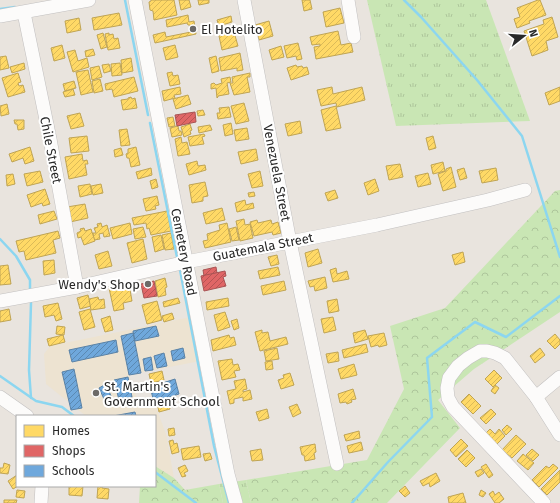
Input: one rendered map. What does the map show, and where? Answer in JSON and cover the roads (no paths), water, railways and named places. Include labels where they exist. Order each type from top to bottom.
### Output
[{"type":"street","points":[[0,16],[89,0]]},
{"type":"street","name":"Cemetery Road","points":[[135,0],[228,474],[236,503]]},
{"type":"street","name":"Venezuela Street","points":[[244,0],[290,242],[338,464]]},
{"type":"street","points":[[348,0],[354,37]]},
{"type":"street","name":"Chile Street","points":[[24,12],[77,287]]},
{"type":"street","name":"Guatemala Street","points":[[0,301],[77,287],[186,262],[377,225],[473,204],[525,190]]},
{"type":"street","points":[[544,503],[453,407],[448,398],[447,388],[449,378],[458,366],[480,351],[491,352],[505,358],[536,396],[560,435]]},
{"type":"street","points":[[536,396],[560,377]]},
{"type":"street","points":[[0,397],[26,415]]},
{"type":"street","points":[[41,503],[42,487]]},
{"type":"waterway","points":[[125,0],[148,115]]},
{"type":"waterway","points":[[404,0],[477,80],[522,136],[560,257]]},
{"type":"waterway","points":[[0,9],[15,7]]},
{"type":"waterway","points":[[150,123],[177,257]]},
{"type":"waterway","points":[[0,239],[16,256],[30,280],[30,289]]},
{"type":"waterway","points":[[180,270],[214,446],[229,503]]},
{"type":"waterway","points":[[352,503],[388,462],[432,417],[427,358],[475,322],[506,337],[560,296]]},
{"type":"waterway","points":[[31,303],[29,370],[31,398]]},
{"type":"waterway","points":[[0,376],[36,401],[62,407],[73,415]]},
{"type":"waterway","points":[[156,473],[196,503]]},
{"type":"place","name":"El Hotelito","points":[[193,29]]},
{"type":"place","name":"Wendy's Shop","points":[[148,284]]},
{"type":"place","name":"St. Martin's Government School","points":[[96,393]]}]
